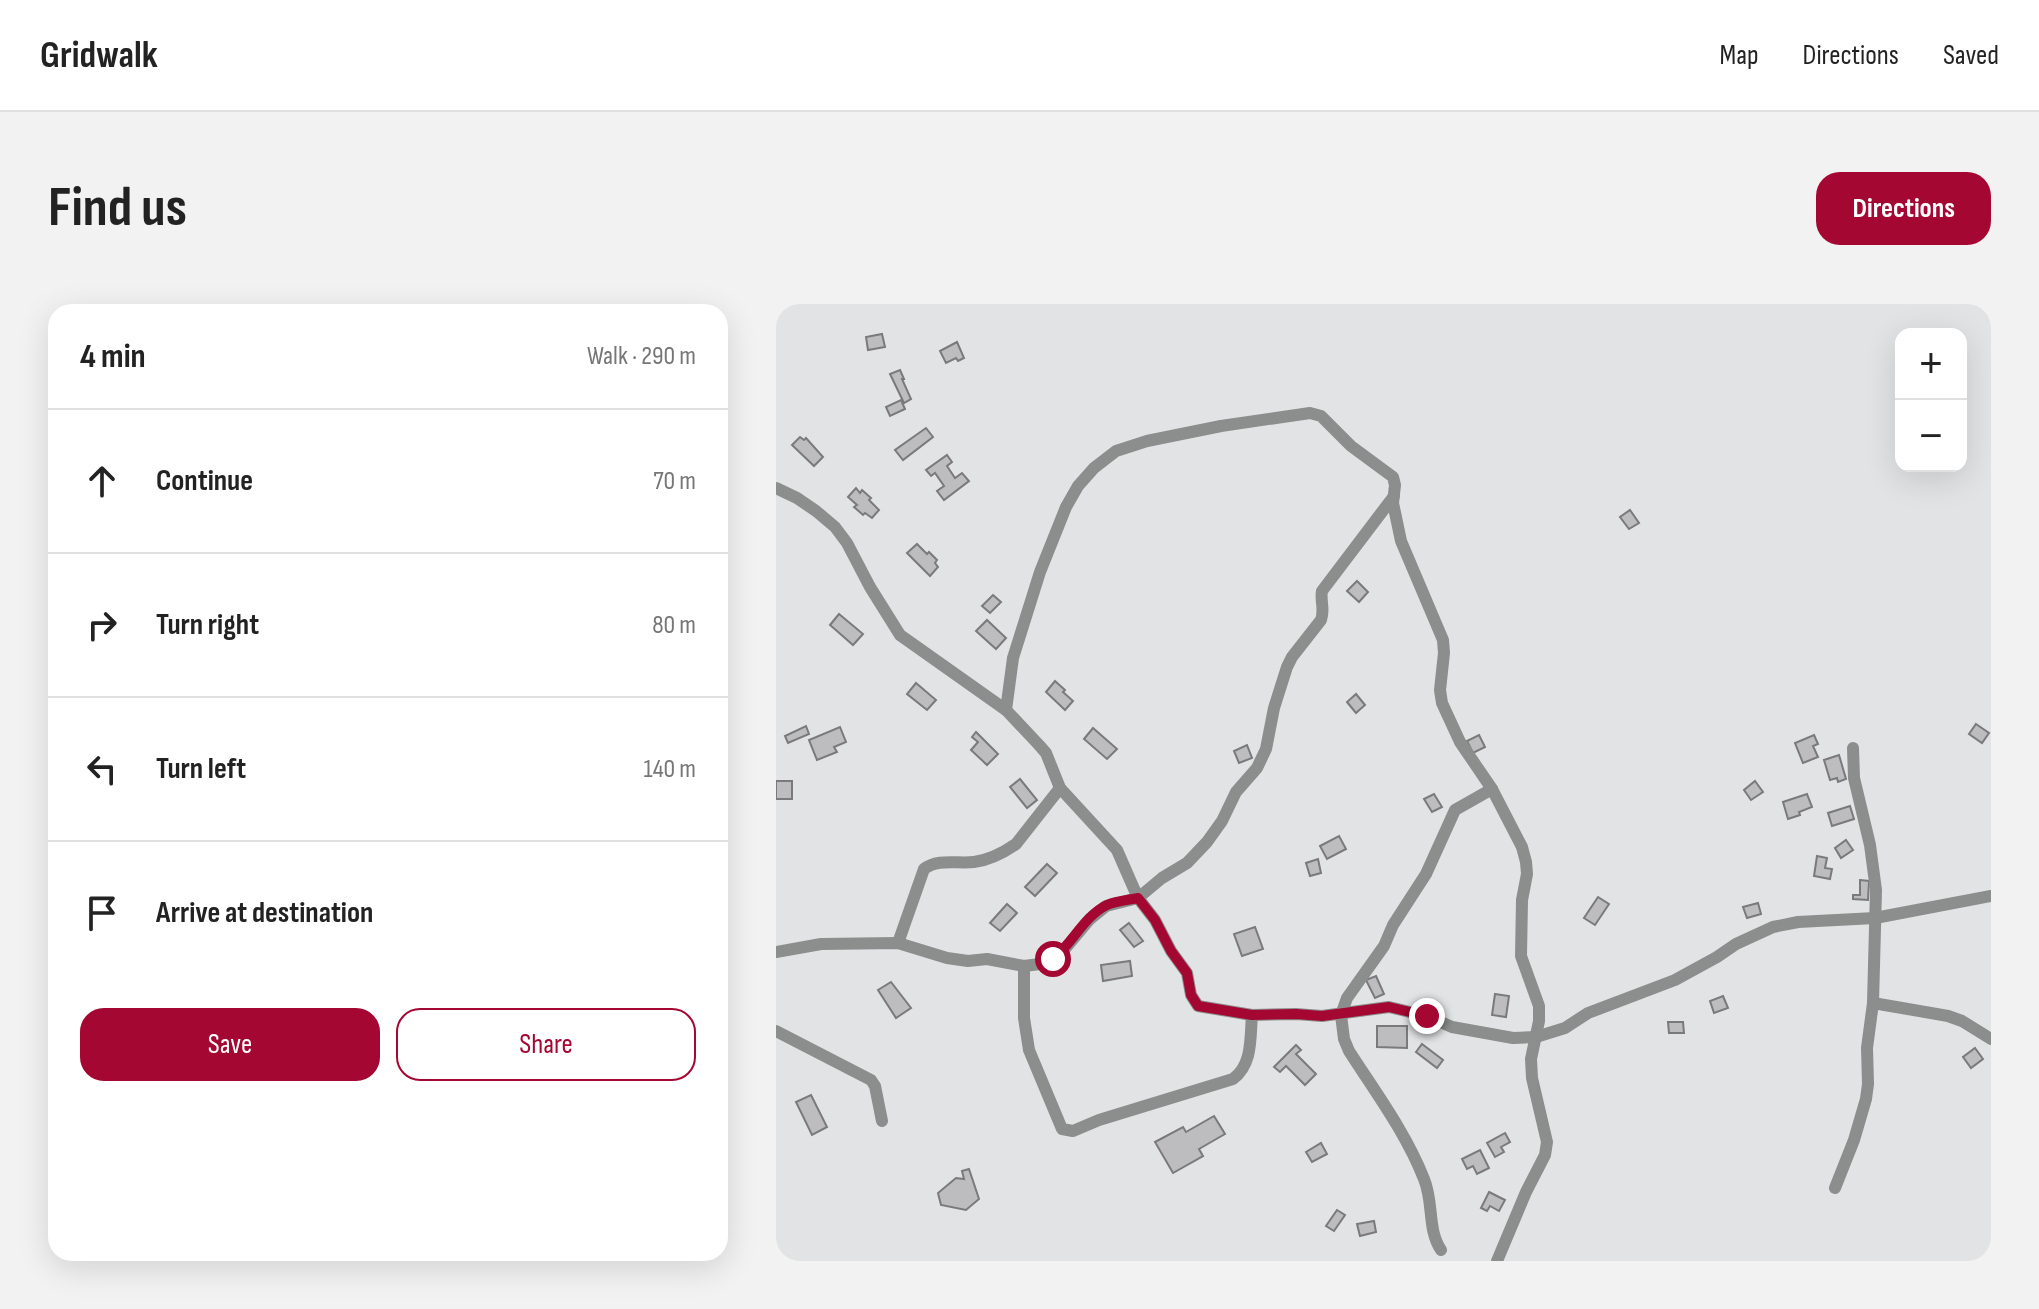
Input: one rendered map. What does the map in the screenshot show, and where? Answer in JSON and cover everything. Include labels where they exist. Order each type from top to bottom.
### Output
[{"type":"street","points":[[1006,710],[1013,658],[1040,572],[1066,507],[1087,474],[1116,451],[1147,441],[1221,426],[1306,413],[1326,420],[1351,446],[1393,477],[1393,503],[1401,541],[1443,640],[1442,703],[1460,742],[1492,789],[1522,847],[1526,862],[1521,956],[1539,1006],[1531,1059],[1532,1078],[1547,1142],[1545,1155],[1497,1261]]},
{"type":"street","points":[[776,488],[797,498],[835,527],[893,626],[907,642],[1006,710],[1046,753],[1060,788],[1117,850],[1138,898],[1187,973],[1191,995],[1198,1006],[1252,1015],[1322,1016],[1389,1007],[1427,1016],[1452,1027],[1513,1038],[1536,1037],[1565,1028],[1588,1013],[1675,980],[1736,944],[1773,927],[1798,922],[1875,918],[1991,896]]},
{"type":"street","points":[[776,952],[821,944],[898,943],[947,958],[968,961],[987,959],[1024,966],[1040,964],[1064,950],[1090,919],[1106,906],[1138,898],[1187,863],[1222,821],[1236,792],[1257,768],[1266,749],[1274,708],[1287,667],[1323,614],[1322,591],[1394,496]]},
{"type":"street","points":[[1835,1188],[1866,1099],[1867,1048],[1873,1003],[1875,877],[1854,778],[1853,748]]},
{"type":"street","points":[[898,943],[924,869],[935,863],[975,862],[1007,850],[1016,844],[1060,788]]},
{"type":"street","points":[[1441,1250],[1433,1235],[1426,1183],[1405,1137],[1349,1051],[1341,1015],[1347,998],[1384,946],[1393,925],[1426,874],[1455,810],[1492,789]]},
{"type":"street","points":[[1024,966],[1024,1018],[1029,1050],[1062,1129],[1067,1131],[1233,1079],[1241,1073],[1247,1061],[1252,1015]]},
{"type":"street","points":[[1873,1003],[1948,1016],[1991,1039]]},
{"type":"street","points":[[776,1031],[871,1080],[882,1121]]},
{"type":"building","points":[[882,334],[885,347],[868,350],[866,337]]},
{"type":"building","points":[[957,342],[964,358],[946,363],[940,351]]},
{"type":"building","points":[[900,370],[911,399],[904,403],[890,374]]},
{"type":"building","points":[[901,400],[905,409],[890,416],[886,407]]},
{"type":"building","points":[[926,428],[933,437],[903,460],[895,450]]},
{"type":"building","points":[[800,437],[806,438],[823,457],[814,466],[792,445]]},
{"type":"building","points":[[947,455],[952,462],[947,466],[955,478],[962,473],[969,481],[944,500],[937,491],[944,486],[935,473],[931,476],[926,470]]},
{"type":"building","points":[[856,488],[871,498],[869,500],[879,510],[872,518],[865,513],[863,515],[848,497]]},
{"type":"building","points":[[1630,510],[1639,523],[1629,529],[1620,517]]},
{"type":"building","points":[[917,544],[937,560],[935,563],[938,567],[930,576],[907,553]]},
{"type":"building","points":[[1357,581],[1368,592],[1359,602],[1347,591]]},
{"type":"building","points":[[993,595],[1001,602],[990,613],[982,606]]},
{"type":"building","points":[[839,614],[863,634],[853,645],[830,625]]},
{"type":"building","points":[[987,620],[1006,638],[996,649],[976,631]]},
{"type":"building","points":[[1055,681],[1073,701],[1065,710],[1046,692]]},
{"type":"building","points":[[916,683],[936,700],[927,710],[907,694]]},
{"type":"building","points":[[1356,694],[1365,705],[1356,713],[1347,702]]},
{"type":"building","points":[[1976,724],[1989,733],[1982,743],[1969,734]]},
{"type":"building","points":[[806,726],[809,734],[788,743],[785,736]]},
{"type":"building","points":[[840,727],[846,742],[834,747],[837,752],[817,760],[809,740]]},
{"type":"building","points":[[1093,728],[1117,749],[1107,759],[1084,739]]},
{"type":"building","points":[[976,732],[998,754],[987,765],[971,750],[978,742],[972,737]]},
{"type":"building","points":[[1479,735],[1485,747],[1473,753],[1467,741]]},
{"type":"building","points":[[1814,735],[1818,744],[1813,746],[1818,757],[1803,763],[1795,743]]},
{"type":"building","points":[[1247,745],[1252,758],[1239,763],[1234,751]]},
{"type":"building","points":[[1839,755],[1846,779],[1838,782],[1837,778],[1830,780],[1824,760]]},
{"type":"building","points":[[1020,779],[1037,800],[1027,808],[1010,787]]},
{"type":"building","points":[[776,781],[792,781],[792,799],[776,799]]},
{"type":"building","points":[[1755,781],[1763,792],[1751,800],[1744,790]]},
{"type":"building","points":[[1434,794],[1442,807],[1432,812],[1424,799]]},
{"type":"building","points":[[1807,794],[1812,807],[1788,819],[1783,802]]},
{"type":"building","points":[[1850,806],[1854,819],[1832,826],[1828,813]]},
{"type":"building","points":[[1339,836],[1346,849],[1327,859],[1320,846]]},
{"type":"building","points":[[1846,840],[1853,850],[1841,858],[1835,848]]},
{"type":"building","points":[[1817,856],[1827,858],[1825,868],[1832,869],[1830,879],[1814,876]]},
{"type":"building","points":[[1318,859],[1321,873],[1310,876],[1306,863]]},
{"type":"building","points":[[1047,864],[1057,873],[1035,896],[1025,887]]},
{"type":"building","points":[[1860,880],[1869,881],[1868,900],[1853,899],[1853,895],[1860,895]]},
{"type":"building","points":[[1598,897],[1609,904],[1595,925],[1584,918]]},
{"type":"building","points":[[1758,903],[1761,914],[1747,918],[1743,907]]},
{"type":"building","points":[[1007,904],[1017,913],[1000,931],[990,923]]},
{"type":"building","points":[[1129,923],[1143,941],[1134,947],[1120,930]]},
{"type":"building","points":[[1255,927],[1263,949],[1242,956],[1234,934]]},
{"type":"building","points":[[1130,961],[1132,976],[1103,981],[1101,965]]},
{"type":"building","points":[[1376,976],[1384,994],[1375,998],[1366,980]]},
{"type":"building","points":[[891,982],[911,1008],[896,1018],[878,990]]},
{"type":"building","points":[[1495,994],[1509,996],[1506,1017],[1492,1015]]},
{"type":"building","points":[[1723,996],[1728,1008],[1714,1013],[1710,1001]]},
{"type":"building","points":[[1668,1022],[1683,1022],[1684,1033],[1669,1033]]},
{"type":"building","points":[[1377,1026],[1407,1026],[1407,1048],[1377,1047]]},
{"type":"building","points":[[1422,1044],[1443,1060],[1437,1068],[1416,1052]]},
{"type":"building","points":[[1296,1045],[1301,1050],[1296,1054],[1316,1074],[1305,1085],[1286,1066],[1280,1072],[1274,1067]]},
{"type":"building","points":[[1975,1048],[1983,1059],[1971,1068],[1963,1057]]},
{"type":"building","points":[[811,1095],[827,1127],[812,1135],[796,1102]]},
{"type":"building","points":[[1214,1116],[1225,1134],[1199,1149],[1203,1156],[1173,1173],[1155,1142],[1183,1127],[1186,1132]]},
{"type":"building","points":[[1505,1133],[1510,1142],[1501,1147],[1504,1152],[1495,1157],[1487,1143]]},
{"type":"building","points":[[1321,1143],[1327,1154],[1312,1162],[1306,1152]]},
{"type":"building","points":[[1480,1150],[1489,1168],[1477,1174],[1473,1166],[1467,1169],[1462,1159]]},
{"type":"building","points":[[969,1169],[979,1199],[966,1210],[941,1205],[938,1193],[956,1178],[964,1179],[962,1171]]},
{"type":"building","points":[[1489,1192],[1505,1200],[1499,1211],[1490,1206],[1487,1211],[1481,1208]]},
{"type":"building","points":[[1337,1210],[1345,1215],[1334,1231],[1326,1226]]},
{"type":"building","points":[[1374,1221],[1376,1232],[1360,1236],[1357,1224]]},
{"type":"route","points":[[1053,959],[1106,906],[1138,898],[1187,973],[1191,995],[1198,1006],[1252,1015],[1322,1016],[1389,1007],[1427,1016]]}]
